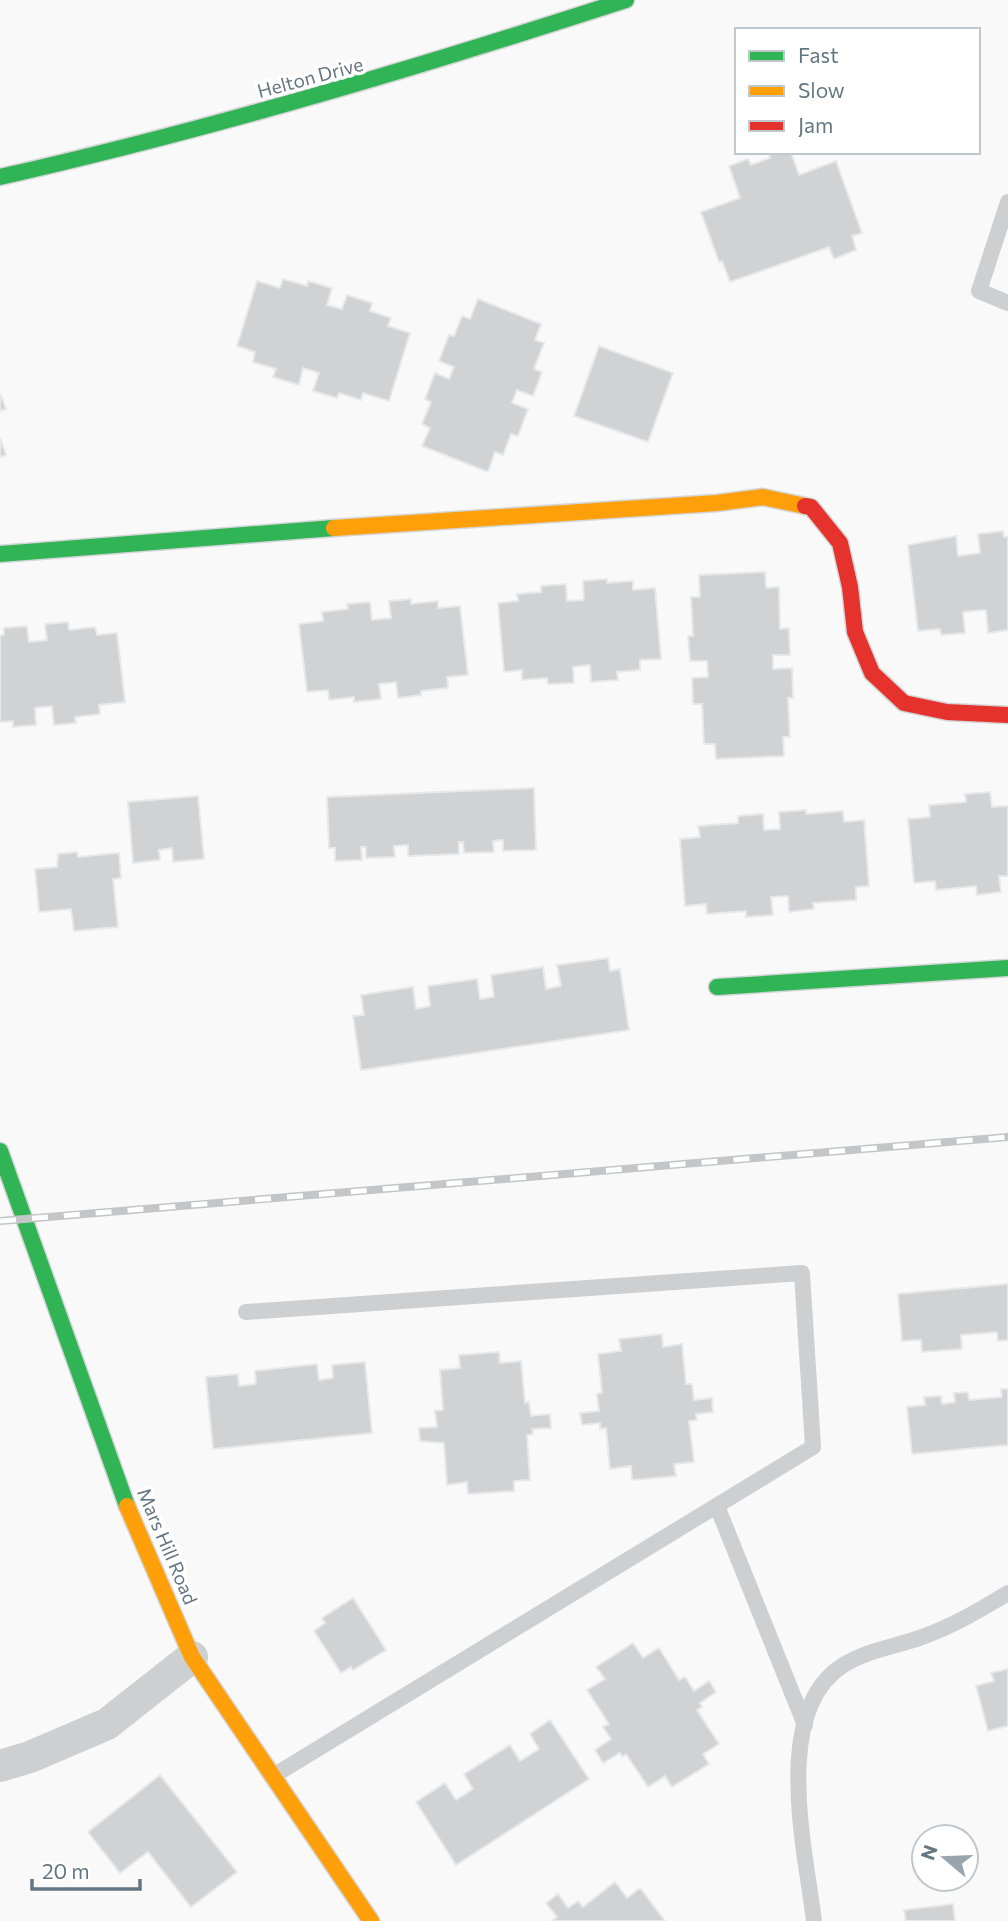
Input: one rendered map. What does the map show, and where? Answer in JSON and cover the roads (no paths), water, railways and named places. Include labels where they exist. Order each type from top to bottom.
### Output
[{"type":"street","name":"Helton Drive","points":[[0,177],[98,156],[402,74],[626,0]]},
{"type":"street","points":[[0,554],[332,527],[717,503],[763,497],[811,507],[840,543],[850,587],[855,632],[872,673],[904,703],[947,712],[1008,715]]},
{"type":"street","points":[[717,987],[1008,968]]},
{"type":"street","name":"Mars Hill Road","points":[[0,1151],[136,1531],[192,1657],[371,1921]]},
{"type":"street","points":[[0,1766],[30,1757],[107,1724],[192,1657]]},
{"type":"lane","points":[[1008,202],[979,291],[1008,303]]},
{"type":"lane","points":[[246,1312],[802,1273],[813,1447],[273,1776]]},
{"type":"lane","points":[[717,1506],[805,1725]]},
{"type":"lane","points":[[814,1921],[798,1758],[805,1725],[818,1691],[840,1667],[880,1648],[919,1639],[954,1625],[1008,1593]]},
{"type":"railway","points":[[0,1221],[1008,1137]]}]
